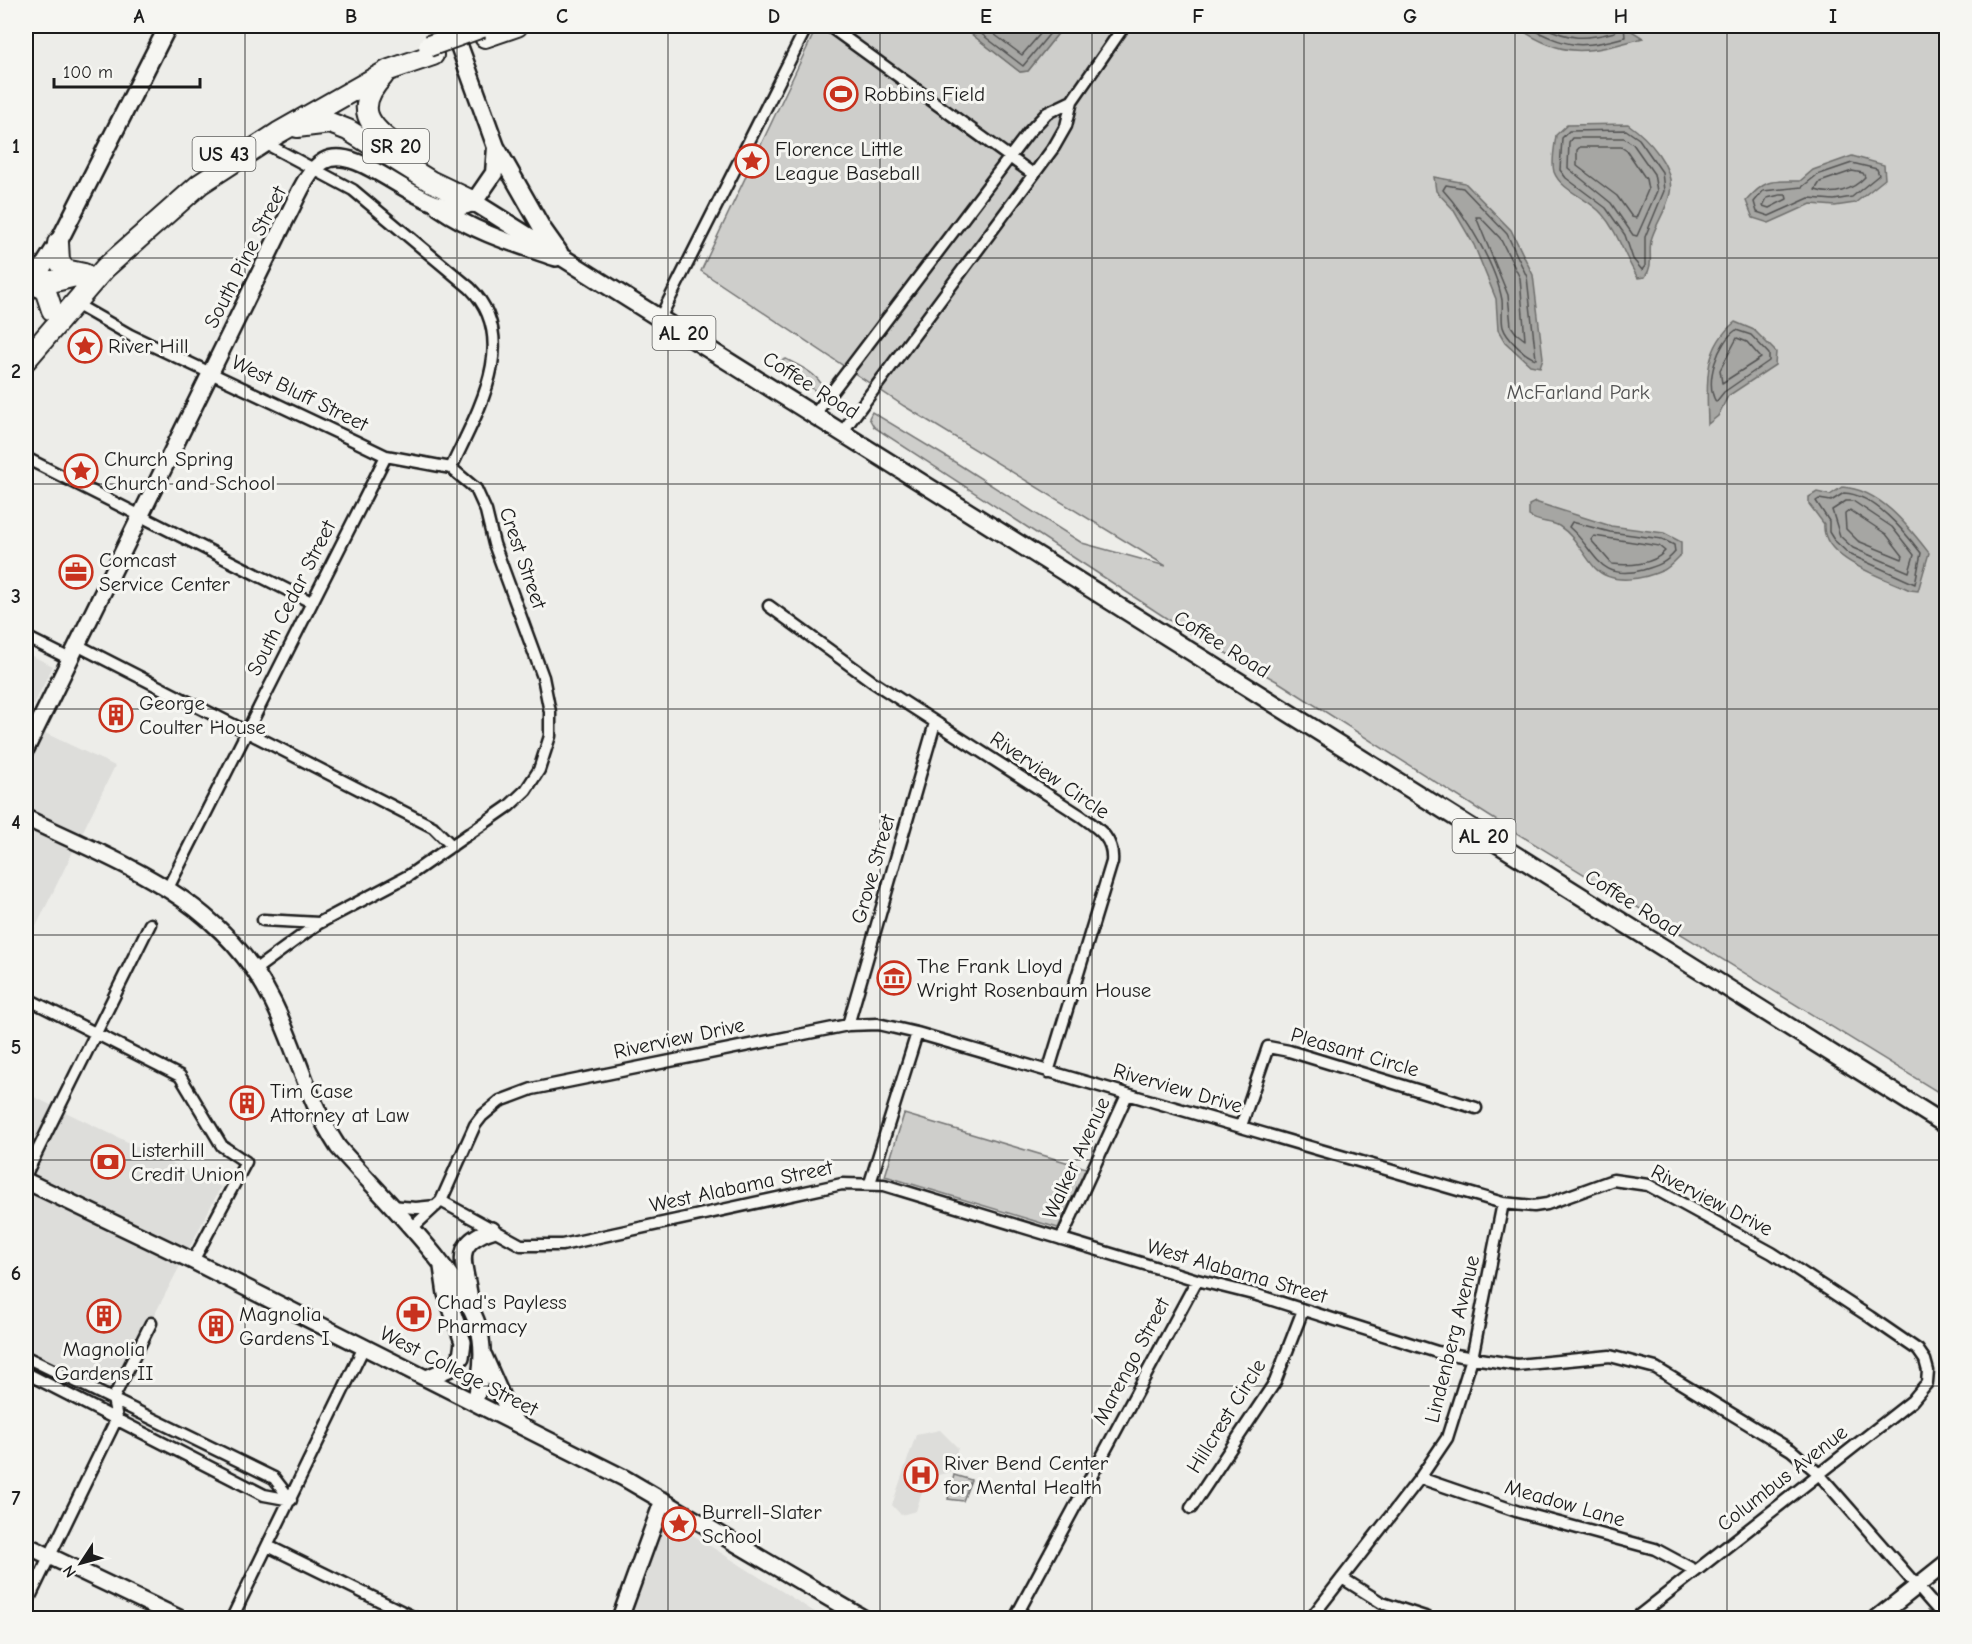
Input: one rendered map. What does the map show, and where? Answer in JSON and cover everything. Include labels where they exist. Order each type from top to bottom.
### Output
[{"type":"highway","name":"US 43","points":[[26,342],[84,274],[171,194],[244,139],[338,84],[484,30],[518,26]]},
{"type":"highway","name":"US 43","points":[[26,360],[105,268],[169,210],[225,167],[271,137],[389,70],[431,51]]},
{"type":"highway","name":"SR 20","points":[[389,70],[370,91],[366,104],[372,126],[388,140],[474,201]]},
{"type":"highway","points":[[271,137],[309,123],[330,123],[348,130],[430,181],[474,201]]},
{"type":"highway","points":[[58,243],[59,261],[65,270],[84,274]]},
{"type":"highway","points":[[30,279],[55,281],[84,274]]},
{"type":"highway","points":[[30,279],[46,292],[52,310]]},
{"type":"main road","points":[[30,279],[58,243],[168,26]]},
{"type":"main road","points":[[452,26],[496,147],[542,228],[567,262]]},
{"type":"main road","points":[[474,201],[494,173],[496,147]]},
{"type":"main road","name":"Coffee Road","points":[[474,201],[567,262],[816,414],[1947,1125]]},
{"type":"street","points":[[660,318],[807,26]]},
{"type":"street","points":[[829,26],[1033,174]]},
{"type":"street","points":[[843,431],[1054,147],[1066,126],[1072,101],[1124,26]]},
{"type":"street","points":[[816,414],[1009,156],[1047,113],[1072,101]]},
{"type":"street","points":[[271,137],[314,170],[362,197],[470,288],[485,306],[493,329],[492,367],[477,412],[451,468]]},
{"type":"street","points":[[314,170],[325,160],[341,158],[378,173],[457,220],[489,235],[567,262]]},
{"type":"street","name":"South Pine Street","points":[[26,749],[286,219],[314,170]]},
{"type":"street","points":[[428,201],[462,207],[474,201]]},
{"type":"street","name":"West Bluff Street","points":[[74,303],[130,335],[386,456],[451,468]]},
{"type":"street","name":"South Cedar Street","points":[[168,888],[245,731],[386,456]]},
{"type":"street","points":[[26,458],[311,602]]},
{"type":"street","name":"Crest Street","points":[[256,969],[319,923],[388,888],[452,846],[526,790],[544,759],[551,724],[543,676],[533,642],[494,544],[486,510],[476,489],[451,468]]},
{"type":"street","name":"Riverview Circle","points":[[769,606],[873,682],[1100,829],[1109,839],[1113,850],[1112,862],[1048,1072]]},
{"type":"street","points":[[26,637],[70,659]]},
{"type":"street","points":[[77,645],[433,828],[452,846]]},
{"type":"street","name":"Grove Street","points":[[848,1025],[935,723]]},
{"type":"street","points":[[26,818],[168,888],[216,923],[256,969],[287,1033],[308,1094],[324,1127],[338,1147],[442,1267],[470,1306]]},
{"type":"street","points":[[262,920],[319,923]]},
{"type":"street","points":[[26,1174],[150,924]]},
{"type":"street","points":[[26,998],[180,1076],[222,1146],[246,1162],[193,1261]]},
{"type":"street","name":"Riverview Drive","points":[[411,1229],[439,1203],[475,1125],[490,1108],[510,1096],[556,1084],[848,1025],[878,1024],[917,1033],[1503,1203],[1534,1206],[1547,1204],[1613,1180],[1648,1185],[1772,1253],[1870,1317],[1922,1355]]},
{"type":"street","points":[[870,1184],[917,1033]]},
{"type":"street","name":"Pleasant Circle","points":[[1241,1126],[1268,1047],[1289,1051],[1476,1108]]},
{"type":"street","name":"Walker Avenue","points":[[1061,1239],[1127,1095]]},
{"type":"street","name":"West College Street","points":[[26,1180],[517,1423],[663,1500],[863,1618]]},
{"type":"street","name":"West Alabama Street","points":[[439,1203],[521,1245],[562,1245],[842,1184],[870,1184],[1197,1280],[1257,1295],[1380,1336],[1437,1352],[1517,1365],[1599,1356],[1634,1360],[1656,1368],[1791,1450],[1818,1473],[1945,1618]]},
{"type":"street","points":[[390,1206],[416,1208],[439,1203]]},
{"type":"street","name":"Lindenberg Avenue","points":[[1311,1618],[1420,1478],[1448,1438],[1472,1358],[1503,1203]]},
{"type":"street","points":[[475,1402],[482,1368],[481,1349],[479,1328],[470,1306],[462,1257],[464,1247],[479,1234],[492,1230]]},
{"type":"street","points":[[427,1378],[453,1367],[461,1357],[463,1342],[446,1294],[442,1267]]},
{"type":"street","name":"Marengo Street","points":[[1015,1618],[1197,1280]]},
{"type":"street","name":"Hillcrest Circle","points":[[1191,1508],[1275,1382],[1303,1310]]},
{"type":"street","points":[[26,1605],[117,1418],[113,1400],[151,1323]]},
{"type":"street","points":[[231,1618],[291,1500],[364,1347]]},
{"type":"street","points":[[481,1349],[499,1394],[517,1423]]},
{"type":"street","name":"Columbus Avenue","points":[[1636,1618],[1921,1393],[1927,1383],[1928,1371],[1922,1355]]},
{"type":"street","points":[[26,1357],[274,1478],[291,1500]]},
{"type":"street","points":[[26,1373],[264,1494],[291,1500]]},
{"type":"street","name":"Meadow Lane","points":[[1420,1478],[1519,1512],[1655,1549],[1696,1571]]},
{"type":"street","points":[[620,1618],[663,1500]]},
{"type":"street","points":[[26,1545],[179,1618]]},
{"type":"street","points":[[268,1546],[415,1618]]},
{"type":"street","points":[[1877,1618],[1947,1563]]},
{"type":"street","points":[[1342,1578],[1382,1603],[1428,1618]]},
{"type":"shaded area","points":[[26,653],[53,666],[26,720]]},
{"type":"shaded area","points":[[26,724],[115,766],[26,947]]},
{"type":"shaded area","points":[[26,1093],[221,1187],[105,1410],[26,1378]]},
{"type":"shaded area","name":"River Bend Center for Mental Health","points":[[940,1430],[958,1448],[950,1472],[926,1478],[925,1492],[922,1492],[916,1511],[901,1515],[892,1505],[916,1435]]},
{"type":"shaded area","points":[[666,1518],[824,1618],[627,1618]]},
{"type":"green space","name":"McFarland Park","points":[[804,26],[961,26],[1020,72],[1028,71],[1064,26],[1946,26],[1946,1097],[1489,816],[1280,683],[1186,631],[874,427],[869,418],[872,412],[1082,543],[1166,566],[904,406],[701,271],[814,33]]},
{"type":"green space","points":[[786,359],[812,374],[823,387],[816,391],[779,369],[780,361]]},
{"type":"green space","points":[[904,1114],[1086,1168],[1058,1228],[885,1176]]},
{"type":"green space","points":[[954,1475],[971,1480],[963,1501],[948,1499]]},
{"type":"water","points":[[961,26],[1064,26],[1028,71],[1020,72]]},
{"type":"water","points":[[1515,26],[1624,26],[1643,38],[1591,50],[1563,49],[1533,37]]},
{"type":"water","points":[[1628,124],[1644,137],[1658,154],[1664,163],[1670,183],[1669,199],[1651,242],[1650,267],[1645,277],[1638,278],[1608,221],[1597,209],[1569,190],[1558,179],[1553,168],[1556,135],[1567,125]]},
{"type":"water","points":[[1852,156],[1884,165],[1885,179],[1855,203],[1835,206],[1811,204],[1769,223],[1753,218],[1746,201],[1759,188],[1770,182],[1800,181],[1813,170]]},
{"type":"water","points":[[1434,177],[1465,183],[1511,230],[1533,275],[1543,358],[1540,367],[1530,365],[1505,342],[1498,330],[1496,299],[1474,245],[1453,209],[1436,191]]},
{"type":"water","points":[[1735,322],[1754,330],[1776,352],[1775,365],[1728,396],[1718,416],[1708,424],[1707,382],[1712,356],[1724,333]]},
{"type":"water","points":[[1842,487],[1869,494],[1881,502],[1902,521],[1929,553],[1918,591],[1910,590],[1870,573],[1843,557],[1832,547],[1826,536],[1824,524],[1809,504],[1809,497],[1817,492],[1830,495]]},
{"type":"water","points":[[1535,502],[1611,526],[1664,533],[1681,542],[1681,555],[1666,569],[1647,576],[1628,579],[1610,577],[1595,568],[1565,530],[1556,524],[1529,516],[1529,505]]},
{"type":"place","name":"Robbins Field","points":[[841,94]]},
{"type":"place","name":"Florence Little League Baseball","points":[[752,161]]},
{"type":"place","name":"River Hill","points":[[85,346]]},
{"type":"place","name":"Church Spring Church and School","points":[[81,471]]},
{"type":"place","name":"Comcast Service Center","points":[[76,572]]},
{"type":"place","name":"George Coulter House","points":[[116,715]]},
{"type":"place","name":"The Frank Lloyd Wright Rosenbaum House","points":[[894,978]]},
{"type":"place","name":"Tim Case Attorney at Law","points":[[247,1103]]},
{"type":"place","name":"Listerhill Credit Union","points":[[108,1162]]},
{"type":"place","name":"Chad's Payless Pharmacy","points":[[414,1314]]},
{"type":"place","name":"Magnolia Gardens II","points":[[104,1316]]},
{"type":"place","name":"Magnolia Gardens I","points":[[216,1326]]},
{"type":"place","name":"River Bend Center for Mental Health","points":[[921,1475]]},
{"type":"place","name":"Burrell-Slater School","points":[[679,1524]]}]
